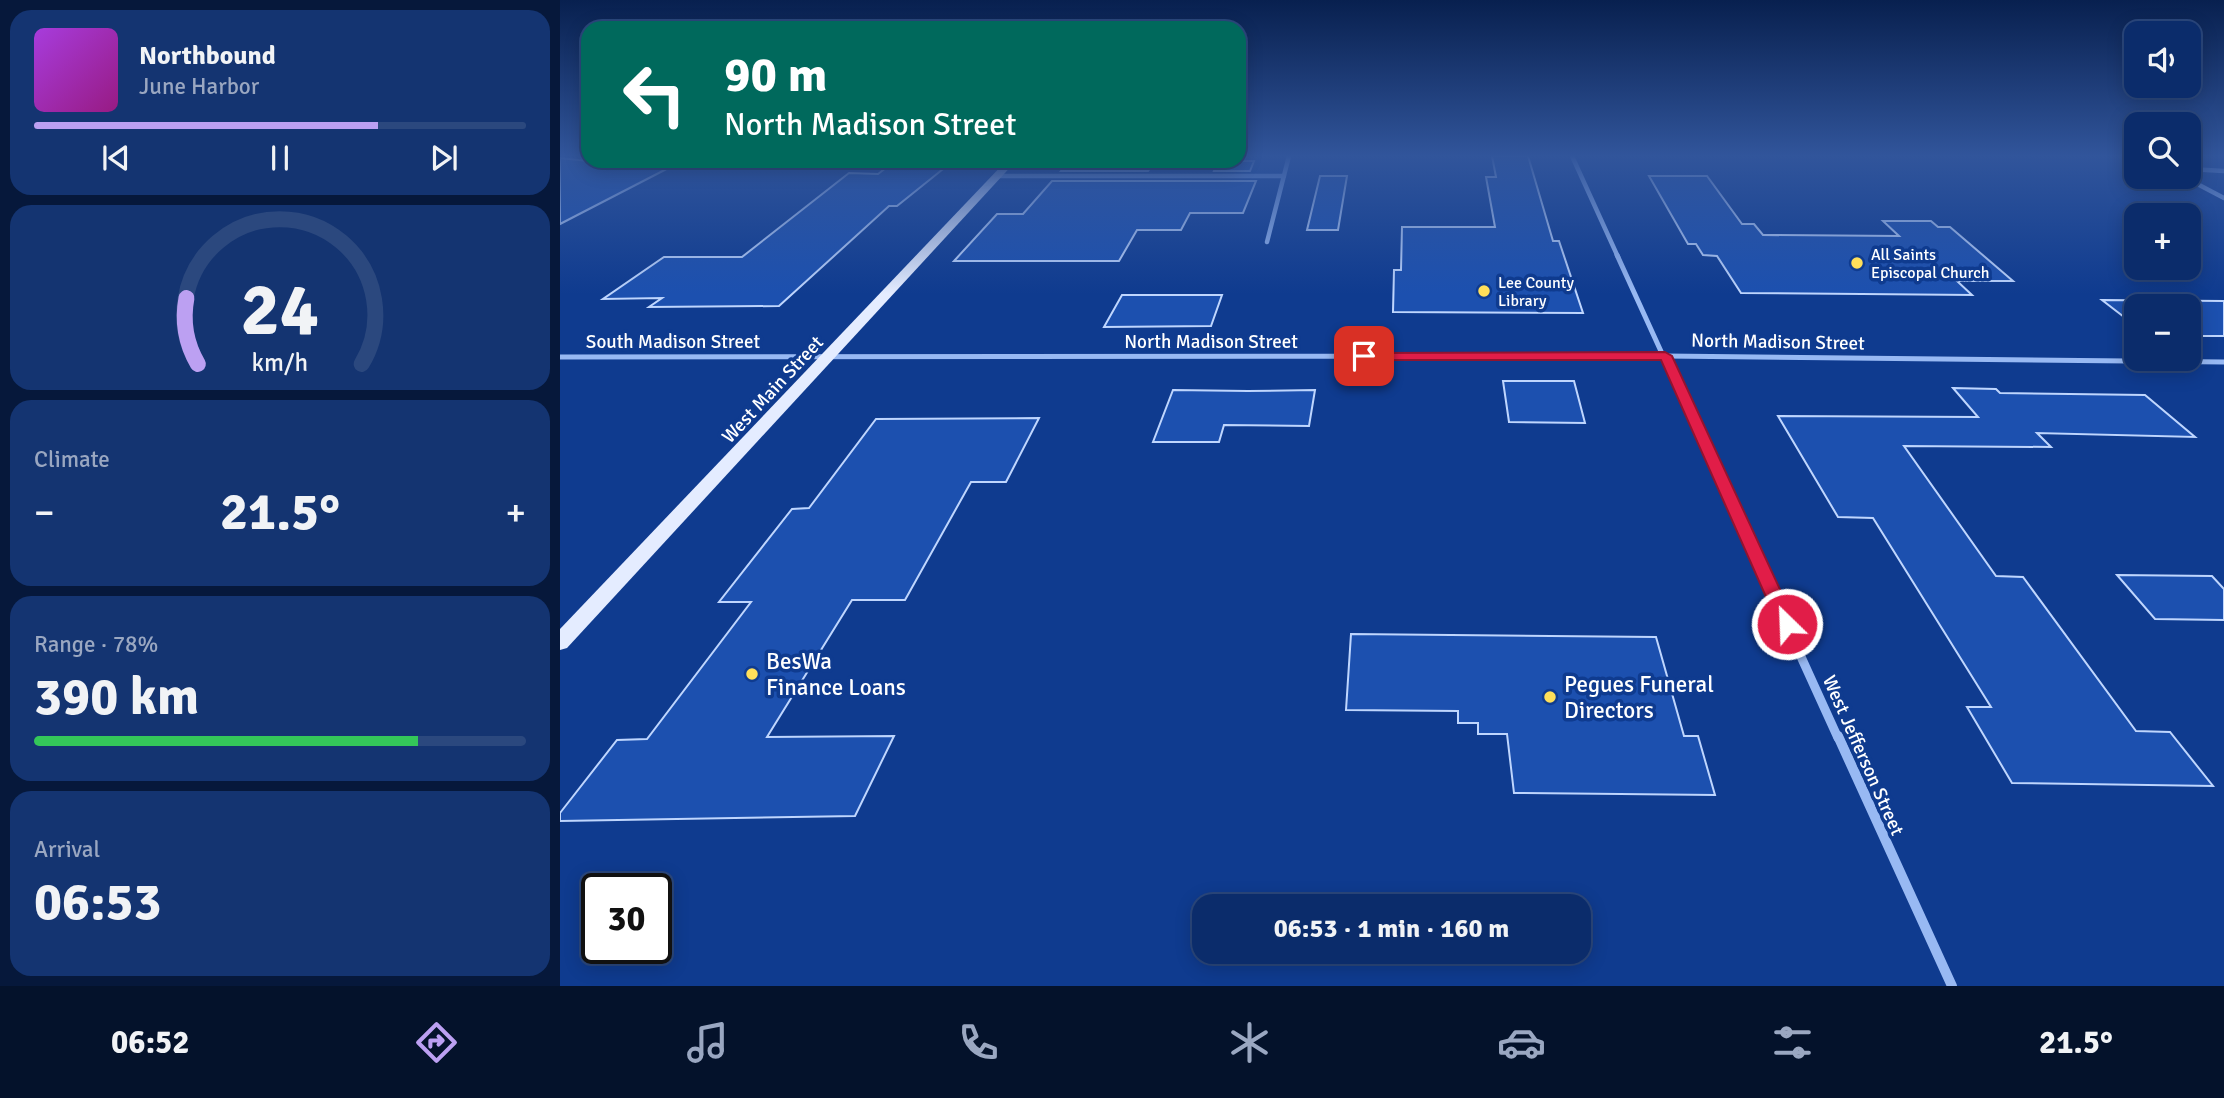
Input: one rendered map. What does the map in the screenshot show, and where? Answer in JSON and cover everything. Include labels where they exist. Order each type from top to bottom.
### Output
[{"type":"main road","name":"West Main Street","points":[[560,642],[972,202]]},
{"type":"street","points":[[1267,242],[1277,202]]},
{"type":"street","name":"West Jefferson Street","points":[[1593,202],[1952,986]]},
{"type":"street","name":"North Madison Street","points":[[828,358],[1665,356],[2224,362]]},
{"type":"street","name":"South Madison Street","points":[[560,357],[828,358]]},
{"type":"building","points":[[560,202],[603,202],[560,224]]},
{"type":"building","points":[[812,202],[902,202],[897,206],[889,206],[779,306],[649,307],[662,298],[603,299],[664,257],[742,257]]},
{"type":"building","points":[[1034,202],[1247,202],[1243,213],[1190,213],[1181,230],[1137,230],[1119,261],[954,261],[997,214],[1023,214]]},
{"type":"building","points":[[1314,202],[1343,202],[1338,230],[1307,230]]},
{"type":"building","name":"Lee County Library","points":[[1491,202],[1542,202],[1553,241],[1559,241],[1583,313],[1393,312],[1394,270],[1401,270],[1402,227],[1495,227]]},
{"type":"building","name":"All Saints Episcopal Church","points":[[1664,202],[1726,202],[1742,224],[1754,224],[1763,235],[1899,236],[1883,221],[1931,221],[1938,227],[1950,227],[2013,281],[1957,281],[1972,295],[1741,293],[1717,256],[1703,255],[1696,244],[1688,244]]},
{"type":"building","points":[[1122,295],[1222,295],[1211,326],[1104,327]]},
{"type":"building","points":[[2102,300],[2124,300],[2124,317]]},
{"type":"building","points":[[2201,301],[2224,301],[2224,336],[2201,336]]},
{"type":"building","points":[[1503,381],[1574,381],[1585,423],[1509,422]]},
{"type":"building","points":[[1953,388],[1996,389],[2000,393],[2145,395],[2195,437],[2037,433],[2051,447],[1904,446],[1996,576],[2023,577],[2136,731],[2170,732],[2213,786],[2012,783],[1967,707],[1991,707],[1873,518],[1838,517],[1778,416],[1978,417]]},
{"type":"building","points":[[1173,390],[1315,390],[1309,426],[1224,425],[1219,442],[1153,442]]},
{"type":"building","points":[[1039,418],[1006,482],[971,482],[905,600],[852,600],[767,737],[894,736],[855,816],[560,821],[560,813],[617,740],[647,739],[751,602],[719,602],[792,509],[809,508],[876,419]]},
{"type":"building","points":[[2117,575],[2212,576],[2224,589],[2224,620],[2155,619]]},
{"type":"building","points":[[1351,634],[1656,637],[1684,736],[1698,736],[1715,795],[1514,793],[1507,734],[1478,734],[1478,723],[1458,723],[1458,711],[1346,710]]},
{"type":"place","name":"All Saints Episcopal Church","points":[[1857,263]]},
{"type":"place","name":"Lee County Library","points":[[1484,291]]},
{"type":"place","name":"BesWa Finance Loans","points":[[752,674]]},
{"type":"place","name":"Pegues Funeral Directors","points":[[1550,697]]},
{"type":"route","points":[[1364,356],[1665,356],[1787,624]]}]
